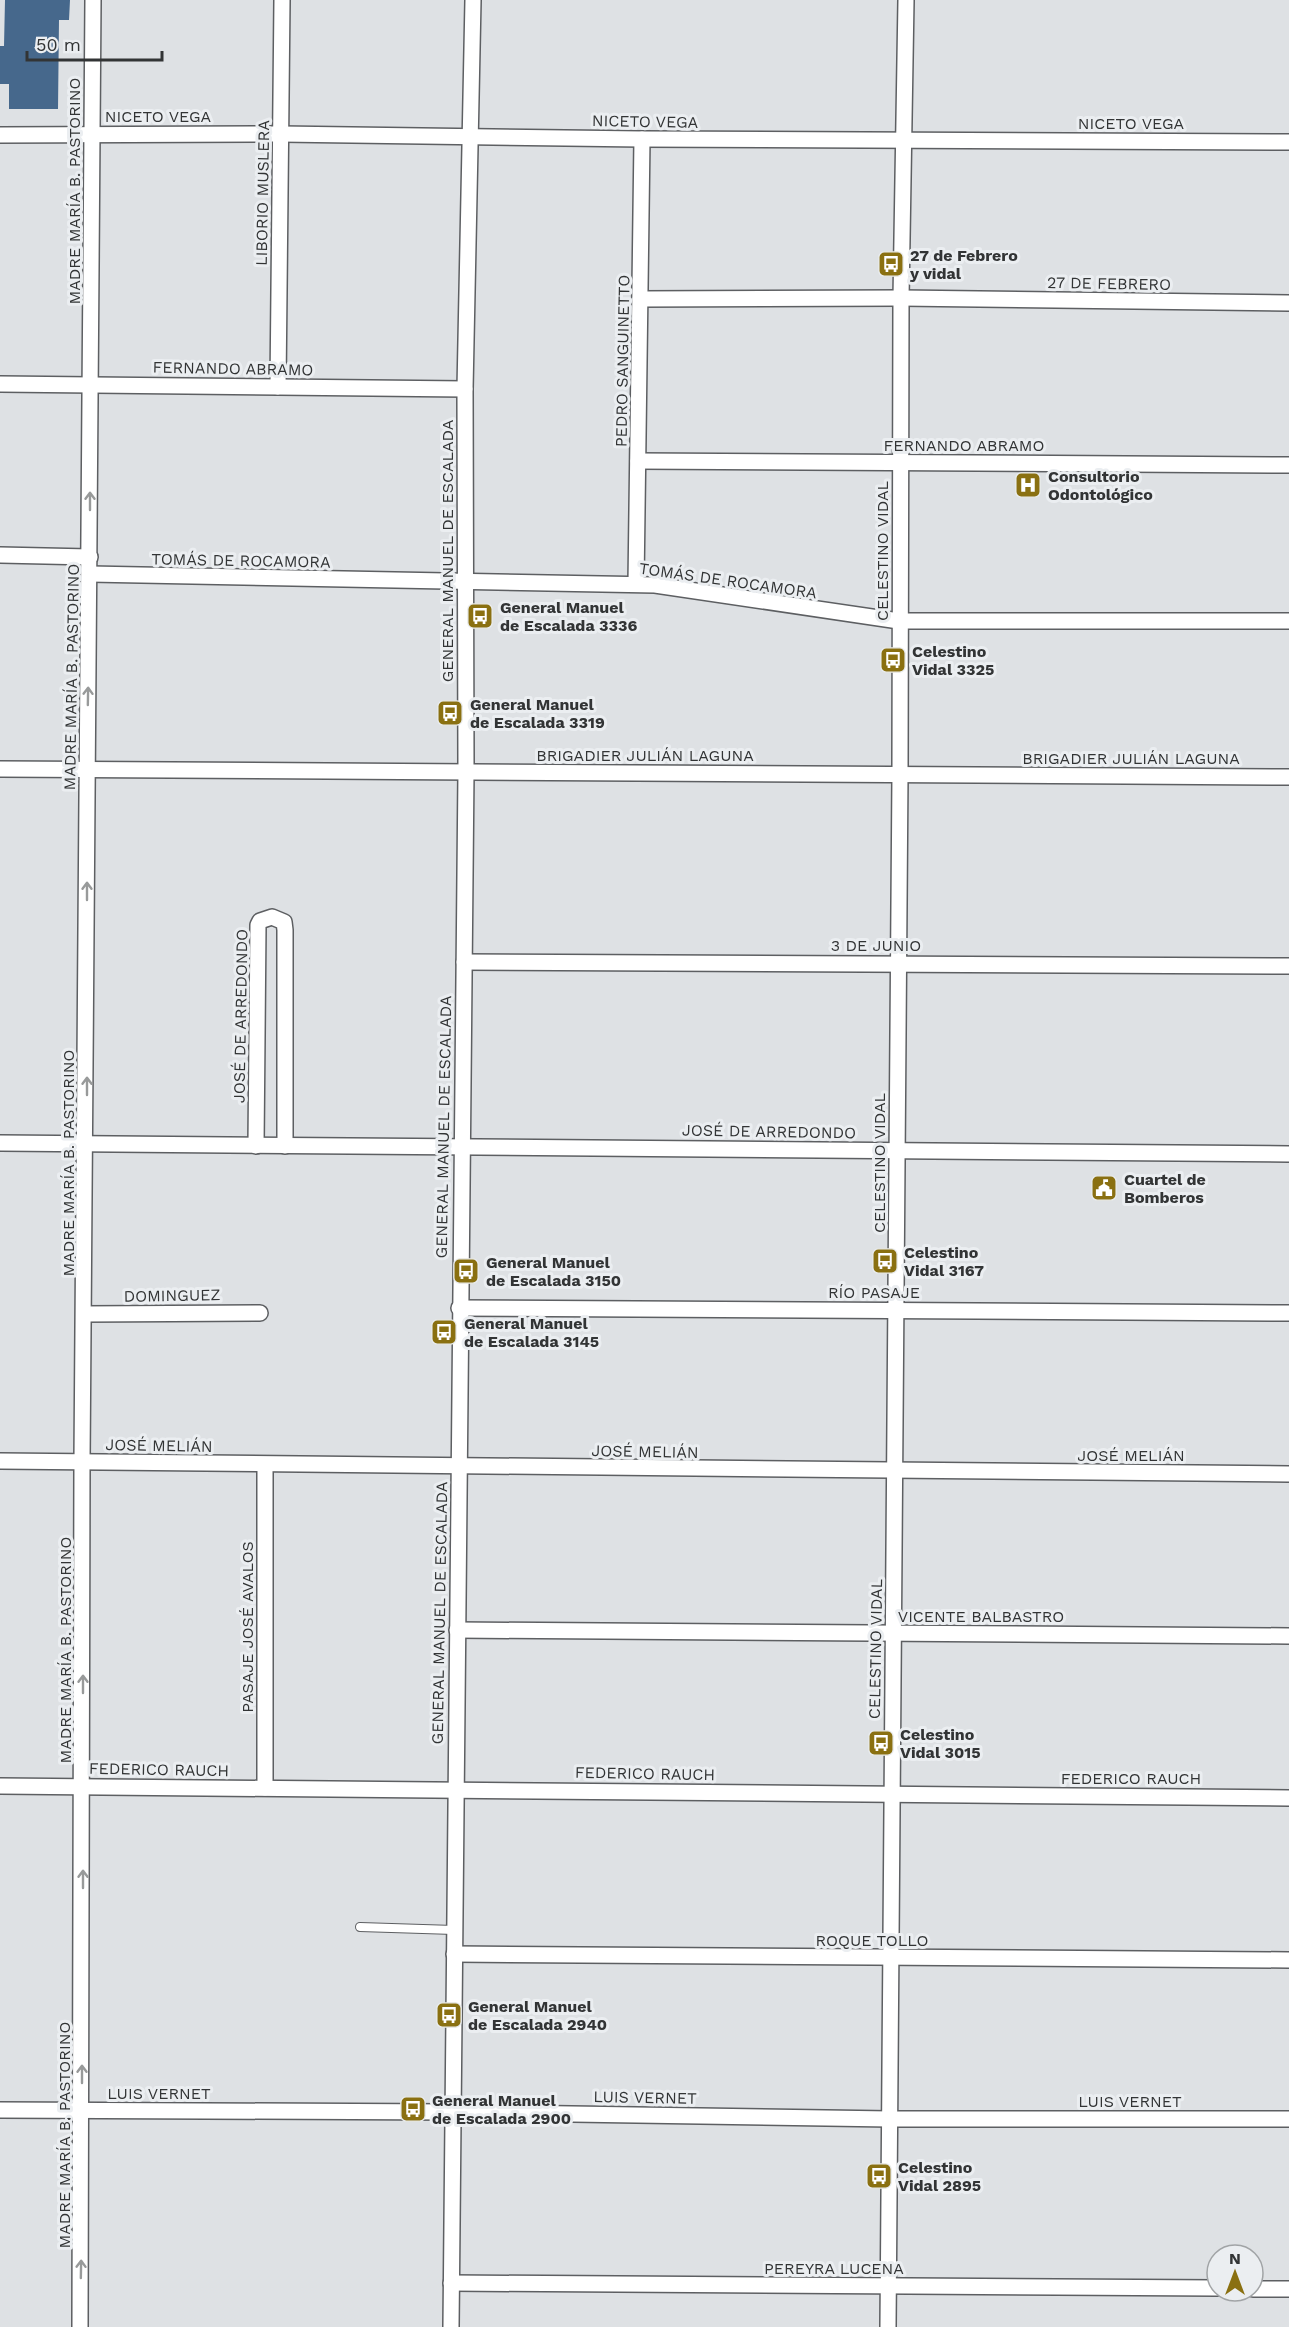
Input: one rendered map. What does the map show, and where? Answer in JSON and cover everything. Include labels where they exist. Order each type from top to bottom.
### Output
[{"type":"street","name":"MADRE MARÍA B. PASTORINO","points":[[80,2327],[82,1462],[87,1145],[93,0]]},
{"type":"street","name":"LIBORIO MUSLERA","points":[[278,387],[282,0]]},
{"type":"street","name":"GENERAL MANUEL DE ESCALADA","points":[[451,2327],[459,1308],[466,771],[465,389],[473,0]]},
{"type":"street","name":"CELESTINO VIDAL","points":[[888,2327],[899,963],[901,298],[906,0]]},
{"type":"street","name":"NICETO VEGA","points":[[0,135],[281,134],[642,139],[1289,142]]},
{"type":"street","name":"PEDRO SANGUINETTO","points":[[636,584],[642,139]]},
{"type":"street","name":"27 DE FEBRERO","points":[[640,299],[901,298],[1289,303]]},
{"type":"street","name":"FERNANDO ABRAMO","points":[[0,384],[465,389]]},
{"type":"street","name":"FERNANDO ABRAMO","points":[[638,461],[1289,465]]},
{"type":"street","points":[[0,555],[90,557]]},
{"type":"street","name":"TOMÁS DE ROCAMORA","points":[[90,574],[465,583],[636,584],[899,621],[1289,621]]},
{"type":"street","name":"BRIGADIER JULIÁN LAGUNA","points":[[0,769],[1289,777]]},
{"type":"street","name":"JOSÉ DE ARREDONDO","points":[[256,1146],[258,925],[260,921],[272,917],[284,922],[285,930],[285,1146]]},
{"type":"street","name":"3 DE JUNIO","points":[[464,962],[1289,966]]},
{"type":"street","name":"JOSÉ DE ARREDONDO","points":[[0,1143],[1289,1154]]},
{"type":"street","name":"RÍO PASAJE","points":[[459,1308],[1289,1313]]},
{"type":"street","name":"DOMINGUEZ","points":[[85,1314],[260,1312]]},
{"type":"street","name":"JOSÉ MELIÁN","points":[[0,1461],[1289,1474]]},
{"type":"street","name":"PASAJE JOSÉ AVALOS","points":[[265,1788],[266,1465]]},
{"type":"street","name":"VICENTE BALBASTRO","points":[[457,1630],[1289,1636]]},
{"type":"street","name":"FEDERICO RAUCH","points":[[0,1785],[1289,1798]]},
{"type":"street","name":"ROQUE TOLLO","points":[[454,1954],[1289,1959]]},
{"type":"street","name":"LUIS VERNET","points":[[0,2110],[452,2112],[890,2119],[1289,2119]]},
{"type":"street","name":"PEREYRA LUCENA","points":[[451,2283],[1205,2288]]},
{"type":"street","points":[[1265,2289],[1289,2289]]},
{"type":"lane","points":[[360,1927],[454,1930]]},
{"type":"building","points":[[5,0],[70,0],[69,20],[59,20],[58,109],[9,109],[9,84],[0,84],[0,46],[4,46]]},
{"type":"place","name":"27 de Febrero y vidal","points":[[891,264]]},
{"type":"place","name":"Consultorio Odontológico","points":[[1028,485]]},
{"type":"place","name":"General Manuel de Escalada 3336","points":[[480,616]]},
{"type":"place","name":"Celestino Vidal 3325","points":[[893,660]]},
{"type":"place","name":"General Manuel de Escalada 3319","points":[[450,713]]},
{"type":"place","name":"Cuartel de Bomberos","points":[[1104,1188]]},
{"type":"place","name":"Celestino Vidal 3167","points":[[885,1261]]},
{"type":"place","name":"General Manuel de Escalada 3150","points":[[466,1271]]},
{"type":"place","name":"General Manuel de Escalada 3145","points":[[444,1332]]},
{"type":"place","name":"Celestino Vidal 3015","points":[[881,1743]]},
{"type":"place","name":"General Manuel de Escalada 2940","points":[[449,2015]]},
{"type":"place","name":"General Manuel de Escalada 2900","points":[[413,2109]]},
{"type":"place","name":"Celestino Vidal 2895","points":[[879,2176]]}]
